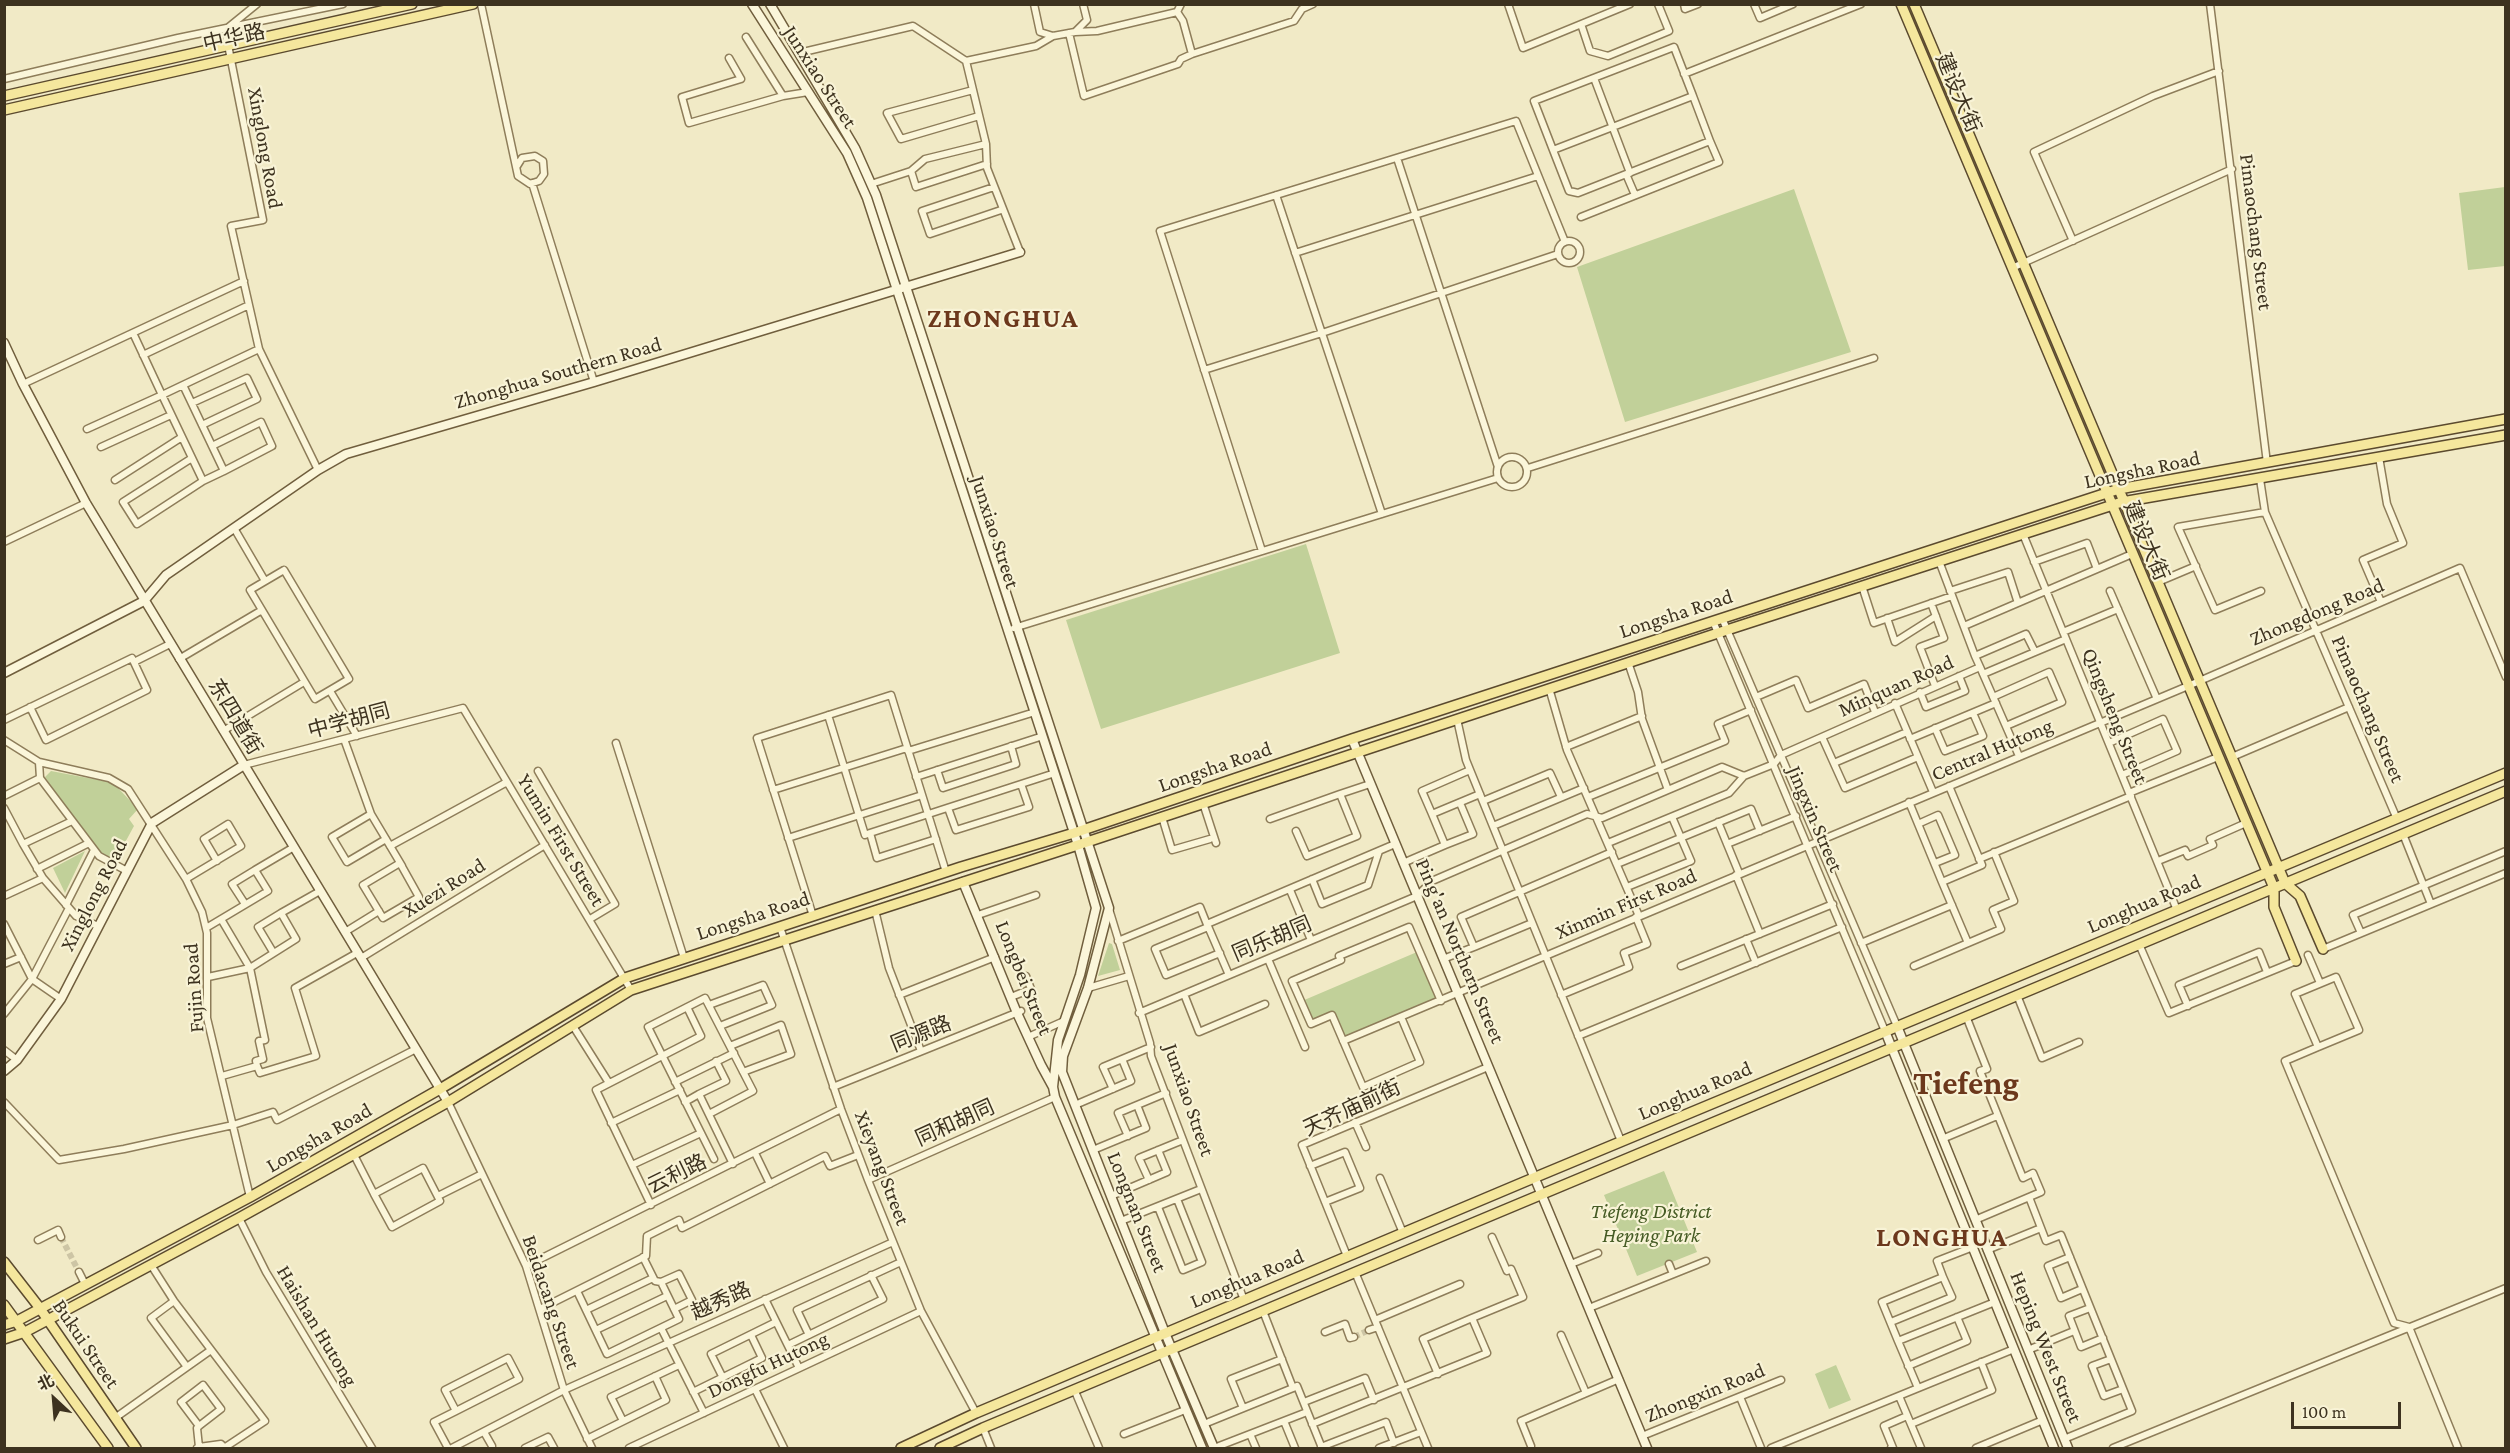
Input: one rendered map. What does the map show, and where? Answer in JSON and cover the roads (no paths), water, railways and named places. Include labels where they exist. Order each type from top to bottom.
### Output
[{"type":"main road","name":"中华路","points":[[4,96],[412,4]]},
{"type":"main road","name":"中华路","points":[[4,110],[472,4]]},
{"type":"main road","name":"Junxiao Street","points":[[752,4],[847,153],[867,198],[901,289]]},
{"type":"main road","name":"Junxiao Street","points":[[770,4],[855,148],[871,184],[901,289],[1082,844],[1096,908],[1080,975],[1058,1040],[1055,1097]]},
{"type":"main road","name":"建设大街","points":[[1901,4],[2274,888],[2274,907],[2296,961]]},
{"type":"main road","name":"建设大街","points":[[1914,4],[2278,868],[2285,883],[2300,896],[2323,950]]},
{"type":"main road","name":"Zhonghua Southern Road","points":[[144,601],[166,575],[318,470],[346,454],[594,382],[1020,252]]},
{"type":"main road","name":"东四道街","points":[[4,343],[86,503],[448,1102]]},
{"type":"main road","name":"Longsha Road","points":[[4,1325],[17,1321],[39,1307],[249,1197],[440,1089],[625,978],[2119,489],[2505,419]]},
{"type":"main road","name":"Longsha Road","points":[[4,1339],[25,1332],[354,1155],[448,1102],[631,990],[1082,844],[1628,662],[2124,502],[2505,435]]},
{"type":"main road","points":[[4,673],[144,601]]},
{"type":"main road","name":"Junxiao Street","points":[[1012,628],[1042,736],[1078,831]]},
{"type":"main road","name":"Ping'an Northern Street","points":[[1352,739],[1647,1449]]},
{"type":"main road","name":"Xinglong Road","points":[[4,1071],[16,1060],[61,999],[152,823],[244,765]]},
{"type":"main road","name":"Longhua Road","points":[[901,1449],[976,1413],[1347,1256],[2505,773]]},
{"type":"main road","name":"Longhua Road","points":[[940,1449],[982,1428],[1074,1389],[2505,791]]},
{"type":"main road","name":"Junxiao Street","points":[[1082,844],[1108,908]]},
{"type":"main road","name":"Longbei Street","points":[[963,882],[1011,997],[1054,1084]]},
{"type":"main road","points":[[1088,988],[1108,908]]},
{"type":"main road","name":"Longnan Street","points":[[1088,988],[1064,1056],[1062,1072],[1165,1333],[1214,1448]]},
{"type":"main road","name":"Heping West Street","points":[[1897,1026],[2068,1449]]},
{"type":"main road","name":"Heping West Street","points":[[1885,1031],[2055,1449]]},
{"type":"main road","name":"Longnan Street","points":[[1055,1097],[1202,1449]]},
{"type":"main road","name":"Bukui Street","points":[[4,1262],[39,1307],[136,1449]]},
{"type":"main road","points":[[4,1305],[108,1449]]},
{"type":"street","points":[[225,30],[257,4]]},
{"type":"street","points":[[4,79],[343,4]]},
{"type":"street","points":[[481,4],[517,166],[521,180],[532,183],[539,181],[544,174],[543,161],[536,156],[527,156],[517,166]]},
{"type":"street","points":[[1034,4],[1040,32],[1053,36]]},
{"type":"street","points":[[1072,32],[1087,20],[1083,4]]},
{"type":"street","points":[[1177,12],[1181,4]]},
{"type":"street","points":[[1072,32],[1084,96],[1178,64],[1181,59],[1192,54],[1294,21],[1302,9],[1313,4]]},
{"type":"street","points":[[1508,4],[1523,48],[1630,4]]},
{"type":"street","points":[[1581,24],[1590,51],[1608,56],[1669,30],[1658,4]]},
{"type":"street","points":[[1683,4],[1685,9],[1698,4]]},
{"type":"street","points":[[1754,4],[1760,18],[1793,4]]},
{"type":"street","points":[[1684,74],[1861,4]]},
{"type":"street","name":"Pimaochang Street","points":[[2210,4],[2267,463]]},
{"type":"street","points":[[966,61],[1036,46],[1053,36],[1072,32],[1097,31],[1177,12]]},
{"type":"street","points":[[1177,12],[1183,21],[1192,54]]},
{"type":"street","points":[[799,53],[913,26],[966,61],[986,144],[987,164],[993,187],[1002,210],[1009,219],[1020,252]]},
{"type":"street","name":"Xinglong Road","points":[[225,30],[262,220],[231,226],[259,349],[318,470]]},
{"type":"street","points":[[746,37],[783,96]]},
{"type":"street","points":[[1581,217],[1719,162],[1674,47],[1534,101],[1569,191],[1578,193],[1710,141]]},
{"type":"street","points":[[729,58],[741,79],[682,97],[689,123],[783,96],[808,92]]},
{"type":"street","points":[[2073,241],[2034,152],[2153,96],[2219,71]]},
{"type":"street","points":[[1594,78],[1635,195]]},
{"type":"street","points":[[973,90],[887,113],[901,139],[979,116]]},
{"type":"street","points":[[1553,150],[1693,96]]},
{"type":"street","points":[[1262,551],[1160,231],[1516,121],[1565,242]]},
{"type":"street","points":[[871,184],[911,171],[925,159],[986,144]]},
{"type":"street","points":[[1397,158],[1498,467],[1498,478],[1508,487],[1518,486],[1526,480],[1528,468],[1524,462],[1515,457],[1504,459],[1498,467]]},
{"type":"street","points":[[911,171],[916,187],[987,164]]},
{"type":"street","points":[[2012,268],[2232,169]]},
{"type":"street","points":[[1295,253],[1538,176]]},
{"type":"street","points":[[532,183],[594,382]]},
{"type":"street","points":[[993,187],[922,211],[930,234],[1002,210]]},
{"type":"street","points":[[1276,195],[1382,514]]},
{"type":"street","points":[[1565,242],[1572,242],[1580,252],[1577,259],[1572,262],[1565,262],[1558,254],[1559,247],[1565,242]]},
{"type":"street","points":[[1204,370],[1558,254]]},
{"type":"street","points":[[23,384],[244,281]]},
{"type":"street","points":[[143,355],[249,304]]},
{"type":"street","points":[[133,333],[203,481]]},
{"type":"street","points":[[87,429],[259,349]]},
{"type":"street","points":[[1528,468],[1874,358]]},
{"type":"street","points":[[192,403],[246,378],[256,399],[202,424]]},
{"type":"street","points":[[183,385],[224,471]]},
{"type":"street","points":[[101,447],[171,415]]},
{"type":"street","points":[[192,458],[123,502],[137,524],[203,481],[272,446],[261,422],[212,446]]},
{"type":"street","points":[[115,480],[182,437]]},
{"type":"street","points":[[2379,457],[2386,504],[2403,543],[2362,560],[2381,602]]},
{"type":"street","points":[[1012,628],[1498,478]]},
{"type":"street","name":"Pimaochang Street","points":[[2260,478],[2265,512],[2397,819]]},
{"type":"street","points":[[4,542],[86,503]]},
{"type":"street","points":[[2261,591],[2216,610],[2178,526],[2265,512]]},
{"type":"street","points":[[234,528],[265,581]]},
{"type":"street","name":"Qingsheng Street","points":[[2023,534],[2178,910]]},
{"type":"street","points":[[2034,562],[2087,543],[2097,569]]},
{"type":"street","points":[[1964,626],[2132,554]]},
{"type":"street","points":[[1939,561],[1975,656]]},
{"type":"street","points":[[2158,582],[2196,566]]},
{"type":"street","name":"Zhongdong Road","points":[[2188,686],[2460,568],[2505,677]]},
{"type":"street","points":[[284,570],[349,679],[315,699],[250,590],[265,581],[284,570]]},
{"type":"street","points":[[1862,586],[1874,623],[2008,572],[2018,603]]},
{"type":"street","points":[[2110,591],[2157,699]]},
{"type":"street","points":[[1931,603],[1944,638],[1920,647],[1935,686]]},
{"type":"street","points":[[2019,756],[1981,670],[2036,651],[2118,609]]},
{"type":"street","points":[[179,659],[262,610]]},
{"type":"street","points":[[1887,618],[1895,642],[1936,616]]},
{"type":"street","name":"Jingxin Street","points":[[1718,619],[1751,710],[1885,1031]]},
{"type":"street","name":"Jingxin Street","points":[[1723,631],[1756,697],[1897,1026]]},
{"type":"street","name":"Minquan Road","points":[[1781,755],[1920,692],[1959,676],[1981,670],[1975,656],[2026,634],[2036,651]]},
{"type":"street","points":[[134,662],[170,644]]},
{"type":"street","points":[[4,720],[132,657],[147,690],[46,740],[30,708]]},
{"type":"street","points":[[1628,662],[1638,692],[1642,716],[1668,790]]},
{"type":"street","points":[[1834,763],[1973,713],[2049,672],[2062,702],[2006,726]]},
{"type":"street","points":[[1920,692],[1926,707],[1965,691],[1959,676]]},
{"type":"street","points":[[1756,697],[1796,680],[1808,708],[1864,684],[1875,712]]},
{"type":"street","points":[[223,731],[304,681]]},
{"type":"street","name":"Central Hutong","points":[[1808,844],[2188,686]]},
{"type":"street","points":[[1549,688],[1566,747],[1627,887],[1647,944],[1624,953],[1629,967],[1561,995]]},
{"type":"street","points":[[330,691],[357,736]]},
{"type":"street","points":[[813,916],[757,738],[891,695],[946,872]]},
{"type":"street","points":[[1895,703],[1933,792]]},
{"type":"street","points":[[2232,757],[2349,707]]},
{"type":"street","name":"中学胡同","points":[[244,765],[463,708]]},
{"type":"street","name":"Yumin First Street","points":[[463,708],[631,990]]},
{"type":"street","points":[[1588,797],[1725,741],[1718,724],[1751,710]]},
{"type":"street","points":[[773,790],[1035,712]]},
{"type":"street","points":[[1935,728],[1945,751],[1983,736],[1973,713]]},
{"type":"street","points":[[828,715],[865,835],[1055,773]]},
{"type":"street","points":[[1566,747],[1642,716]]},
{"type":"street","points":[[1456,719],[1470,771],[1621,1141]]},
{"type":"street","points":[[2109,743],[2163,719],[2177,751],[2122,775]]},
{"type":"street","points":[[916,777],[1042,736]]},
{"type":"street","points":[[1822,736],[1845,788],[1918,757]]},
{"type":"street","points":[[344,739],[370,814],[386,839],[390,846],[402,867],[419,897],[383,918],[363,885],[400,863],[402,867]]},
{"type":"street","name":"Fujin Road","points":[[4,740],[39,762],[109,778],[128,789],[186,879],[202,912],[206,928],[207,1018],[234,1125],[249,1197]]},
{"type":"street","points":[[616,743],[684,958]]},
{"type":"street","points":[[937,770],[943,788],[1016,764],[1011,747]]},
{"type":"street","points":[[1608,843],[1729,793],[1744,776],[1774,764],[1781,755]]},
{"type":"street","points":[[1979,859],[2218,757]]},
{"type":"street","points":[[39,762],[40,778],[94,850],[99,856],[127,871]]},
{"type":"street","name":"同乐胡同","points":[[1139,1013],[1417,896],[1432,881],[1587,814],[1602,818],[1722,767],[1744,776]]},
{"type":"street","points":[[538,771],[615,904],[590,919]]},
{"type":"street","points":[[1445,845],[1422,791],[1470,771]]},
{"type":"street","points":[[1432,814],[1551,773],[1561,797]]},
{"type":"street","points":[[4,796],[40,778]]},
{"type":"street","points":[[390,846],[507,782]]},
{"type":"street","points":[[1270,819],[1370,783]]},
{"type":"street","points":[[948,808],[956,831],[1029,807],[1021,784]]},
{"type":"street","points":[[1942,882],[1982,865],[1949,786]]},
{"type":"street","points":[[1493,826],[1584,788]]},
{"type":"street","points":[[788,838],[922,795]]},
{"type":"street","points":[[1296,831],[1307,856],[1357,836],[1340,795]]},
{"type":"street","points":[[1909,802],[1968,943]]},
{"type":"street","points":[[1162,817],[1172,850],[1213,841],[1203,803]]},
{"type":"street","points":[[1403,862],[1473,834],[1460,803]]},
{"type":"street","points":[[4,808],[43,878],[76,916],[98,927]]},
{"type":"street","points":[[1617,864],[1751,809],[1760,831]]},
{"type":"street","points":[[370,814],[332,837],[347,862],[386,839]]},
{"type":"street","points":[[1918,824],[1938,815],[1955,855],[1935,863]]},
{"type":"street","points":[[1727,844],[1796,816]]},
{"type":"street","points":[[1627,887],[1691,861],[1672,817]]},
{"type":"street","points":[[22,844],[72,820]]},
{"type":"street","points":[[1718,822],[1760,934]]},
{"type":"street","points":[[2158,861],[2185,850],[2188,856],[2205,849],[2213,845],[2210,839],[2246,823]]},
{"type":"street","points":[[186,879],[217,861],[241,846],[228,824],[204,839],[217,861]]},
{"type":"street","points":[[870,833],[878,858],[936,839]]},
{"type":"street","points":[[2403,834],[2431,904]]},
{"type":"street","points":[[37,869],[89,843]]},
{"type":"street","points":[[1220,953],[1166,975],[1155,949],[1208,927],[1207,924],[1395,844]]},
{"type":"street","name":"Xinmin First Road","points":[[1343,1041],[1808,844]]},
{"type":"street","name":"Xuezi Road","points":[[257,1066],[260,1073],[316,1056],[295,988],[359,956],[545,845]]},
{"type":"street","points":[[245,904],[232,884],[294,847]]},
{"type":"street","points":[[4,1014],[32,979],[94,850]]},
{"type":"street","points":[[1312,879],[1322,904],[1368,885],[1379,851]]},
{"type":"street","points":[[2361,933],[2353,915],[2505,851]]},
{"type":"street","points":[[1474,946],[1461,916],[1612,852]]},
{"type":"street","points":[[1914,966],[2001,929],[1993,910],[2014,901],[1994,852]]},
{"type":"street","points":[[206,928],[268,891],[255,870]]},
{"type":"street","points":[[2323,950],[2505,873]]},
{"type":"street","points":[[4,896],[43,878]]},
{"type":"street","points":[[1290,890],[1311,940]]},
{"type":"street","points":[[273,952],[258,927],[320,891]]},
{"type":"street","points":[[978,915],[1036,896]]},
{"type":"street","points":[[1681,966],[1833,904]]},
{"type":"street","points":[[1861,943],[1952,905]]},
{"type":"street","points":[[1118,941],[1200,907],[1229,975]]},
{"type":"street","name":"Junxiao Street","points":[[1108,908],[1151,1056],[1244,1300]]},
{"type":"street","points":[[875,910],[889,968],[921,1052]]},
{"type":"street","points":[[345,932],[379,911]]},
{"type":"street","points":[[208,977],[250,968],[296,939],[281,914]]},
{"type":"street","points":[[221,919],[250,968],[266,1040],[260,1041],[263,1059],[256,1061],[257,1066],[222,1076]]},
{"type":"street","points":[[1443,959],[1532,923]]},
{"type":"street","points":[[4,924],[7,937],[21,957],[32,979],[61,999]]},
{"type":"street","name":"Xieyang Street","points":[[780,927],[833,1087],[901,1262],[921,1311],[976,1413]]},
{"type":"street","points":[[1401,1017],[1420,1062],[1363,1087],[1332,1015],[1311,1024],[1292,981],[1341,960],[1339,956],[1409,927],[1441,1001]]},
{"type":"street","points":[[1578,1036],[1842,927]]},
{"type":"street","points":[[1746,939],[1756,963]]},
{"type":"street","points":[[2139,944],[2169,1013],[2296,961]]},
{"type":"street","points":[[2188,1006],[2179,985],[2259,952],[2267,972]]},
{"type":"street","points":[[2308,955],[2320,983]]},
{"type":"street","points":[[4,964],[21,957]]},
{"type":"street","points":[[899,995],[995,957]]},
{"type":"street","points":[[1268,959],[1305,1047]]},
{"type":"street","points":[[1011,997],[1031,988],[1026,976]]},
{"type":"street","points":[[1088,988],[1128,976]]},
{"type":"street","points":[[2318,1047],[2295,994],[2336,977],[2359,1030],[2285,1061],[2394,1323],[2409,1328],[2458,1449]]},
{"type":"street","points":[[709,1005],[763,984],[772,1005],[720,1026]]},
{"type":"street","points":[[1184,994],[1199,1032],[1265,1004]]},
{"type":"street","points":[[2017,995],[2042,1058],[2079,1042]]},
{"type":"street","points":[[709,1114],[753,1091],[705,998],[648,1027],[714,1159]]},
{"type":"street","points":[[651,1205],[596,1090],[701,1036],[687,1007]]},
{"type":"street","name":"同源路","points":[[833,1087],[1019,1012]]},
{"type":"street","points":[[1966,1016],[1987,1069],[1980,1071],[2023,1178],[2033,1173],[2041,1192],[1975,1220]]},
{"type":"street","points":[[1030,1037],[1065,1021]]},
{"type":"street","points":[[730,1046],[781,1025],[791,1054],[743,1071]]},
{"type":"street","points":[[573,1026],[609,1083]]},
{"type":"street","points":[[1113,1089],[1103,1066],[1150,1047]]},
{"type":"street","points":[[4,1102],[59,1160],[234,1125],[273,1112],[277,1120],[416,1049]]},
{"type":"street","points":[[4,1050],[16,1060]]},
{"type":"street","points":[[675,1082],[734,1053]]},
{"type":"street","points":[[1075,1105],[1131,1081],[1122,1059]]},
{"type":"street","points":[[685,1102],[726,1081],[716,1061]]},
{"type":"street","name":"天齐庙前街","points":[[1347,1256],[1302,1145],[1488,1067]]},
{"type":"street","points":[[612,1123],[680,1090]]},
{"type":"street","points":[[699,1094],[734,1164]]},
{"type":"street","points":[[1128,1136],[1118,1113],[1166,1094]]},
{"type":"street","name":"同和胡同","points":[[868,1180],[1055,1097]]},
{"type":"street","name":"Beidacang Street","points":[[448,1102],[526,1266],[564,1390],[590,1448]]},
{"type":"street","points":[[1093,1150],[1146,1128],[1137,1105]]},
{"type":"street","name":"云利路","points":[[526,1266],[841,1109]]},
{"type":"street","points":[[1942,1139],[1997,1116]]},
{"type":"street","points":[[1355,1122],[1366,1147]]},
{"type":"street","points":[[632,1166],[714,1125]]},
{"type":"street","points":[[1149,1180],[1139,1158],[1183,1140]]},
{"type":"street","points":[[1111,1196],[1167,1172],[1158,1150]]},
{"type":"street","points":[[1310,1166],[1345,1152],[1360,1188],[1325,1202]]},
{"type":"street","points":[[755,1153],[770,1184]]},
{"type":"street","points":[[354,1155],[374,1194],[392,1227],[441,1201],[423,1168],[374,1194]]},
{"type":"street","points":[[540,1310],[646,1256],[646,1236],[679,1220],[682,1228],[825,1156],[830,1166],[858,1155]]},
{"type":"street","points":[[438,1196],[482,1174]]},
{"type":"street","points":[[1380,1178],[1403,1233]]},
{"type":"street","points":[[1121,1221],[1201,1189]]},
{"type":"street","points":[[2029,1197],[2046,1241],[2061,1235],[2132,1411],[2064,1438]]},
{"type":"street","points":[[1158,1207],[1183,1270],[1202,1262],[1177,1199]]},
{"type":"street","name":"Haishan Hutong","points":[[239,1218],[266,1272],[372,1449]]},
{"type":"street","points":[[1987,1250],[2041,1228]]},
{"type":"street","points":[[38,1240],[58,1230],[61,1238]]},
{"type":"street","points":[[1438,1374],[1423,1339],[1523,1297],[1511,1269],[1507,1271],[1492,1237]]},
{"type":"street","name":"越秀路","points":[[450,1449],[564,1390],[893,1242]]},
{"type":"street","points":[[1891,1322],[1952,1297],[1937,1262],[1973,1247]]},
{"type":"street","points":[[1571,1264],[1598,1253]]},
{"type":"street","points":[[577,1291],[607,1354],[679,1319],[661,1282],[653,1278],[643,1257]]},
{"type":"street","points":[[2070,1257],[2048,1266],[2061,1298],[2082,1289]]},
{"type":"street","points":[[1589,1308],[1706,1261]]},
{"type":"street","points":[[809,1335],[797,1310],[901,1262]]},
{"type":"street","points":[[1669,1264],[1673,1274]]},
{"type":"street","points":[[151,1265],[174,1301],[265,1421],[225,1448],[221,1444],[198,1448],[197,1428],[222,1409],[203,1385],[181,1402],[199,1426]]},
{"type":"street","points":[[79,1272],[85,1284]]},
{"type":"street","points":[[1355,1272],[1428,1449]]},
{"type":"street","points":[[661,1282],[679,1274],[692,1300],[674,1309]]},
{"type":"street","points":[[788,1345],[883,1299],[871,1275]]},
{"type":"street","points":[[1918,1388],[1882,1302],[1943,1277]]},
{"type":"street","points":[[586,1310],[653,1278]]},
{"type":"street","points":[[1375,1320],[1460,1284]]},
{"type":"street","points":[[2113,1449],[2505,1288]]},
{"type":"street","points":[[596,1330],[668,1296]]},
{"type":"street","points":[[765,1299],[799,1368]]},
{"type":"street","points":[[174,1301],[151,1318],[187,1367]]},
{"type":"street","points":[[1898,1341],[1995,1302]]},
{"type":"street","points":[[2090,1308],[2069,1316],[2074,1331],[2081,1347],[2103,1338]]},
{"type":"street","name":"Dongfu Hutong","points":[[629,1449],[921,1311]]},
{"type":"street","points":[[1263,1311],[1293,1388]]},
{"type":"street","points":[[1908,1366],[1967,1341],[1957,1317]]},
{"type":"street","points":[[1312,1424],[1487,1353],[1472,1318]]},
{"type":"street","points":[[723,1378],[711,1354],[777,1322]]},
{"type":"street","points":[[1325,1332],[1345,1324],[1350,1338],[1353,1336]]},
{"type":"street","points":[[1369,1330],[1378,1327]]},
{"type":"street","points":[[661,1328],[704,1413]]},
{"type":"street","points":[[2028,1350],[2074,1331]]},
{"type":"street","points":[[693,1392],[762,1358],[751,1335]]},
{"type":"street","points":[[1561,1335],[1586,1393]]},
{"type":"street","points":[[1771,1449],[1789,1445],[2014,1348]]},
{"type":"street","points":[[115,1418],[211,1350]]},
{"type":"street","points":[[450,1449],[434,1422],[456,1411],[519,1379],[508,1358],[445,1390],[456,1411]]},
{"type":"street","points":[[1243,1408],[1231,1379],[1282,1359]]},
{"type":"street","points":[[2111,1359],[2092,1366],[2104,1396],[2123,1389]]},
{"type":"street","points":[[1911,1424],[1992,1390],[1980,1362]]},
{"type":"street","points":[[623,1421],[611,1397],[679,1365]]},
{"type":"street","points":[[587,1439],[666,1400],[655,1376]]},
{"type":"street","points":[[1304,1402],[1365,1378],[1374,1400]]},
{"type":"street","points":[[1531,1446],[1521,1421],[1619,1379]]},
{"type":"street","name":"Zhongxin Road","points":[[1642,1436],[1781,1380]]},
{"type":"street","points":[[1204,1424],[1297,1386],[1322,1448],[1386,1422],[1394,1443]]},
{"type":"street","points":[[755,1389],[784,1449]]},
{"type":"street","points":[[1074,1389],[1099,1449]]},
{"type":"street","points":[[1899,1396],[1921,1449]]},
{"type":"street","points":[[1740,1397],[1761,1449]]},
{"type":"street","points":[[1124,1434],[1185,1410]]},
{"type":"street","points":[[1214,1448],[1307,1412]]},
{"type":"street","points":[[1891,1449],[1893,1448],[1884,1426],[1907,1416]]},
{"type":"street","points":[[1976,1449],[2043,1420]]},
{"type":"street","points":[[1284,1421],[1295,1449]]},
{"type":"street","points":[[982,1428],[991,1449]]},
{"type":"street","points":[[484,1432],[492,1446]]},
{"type":"street","points":[[1379,1449],[1421,1432]]},
{"type":"street","points":[[1250,1434],[1256,1449]]},
{"type":"street","points":[[525,1449],[548,1437],[554,1449]]},
{"type":"tunnel","points":[[61,1237],[79,1272]]},
{"type":"tunnel","points":[[1354,1337],[1369,1330]]},
{"type":"district","name":"ZHONGHUA","points":[[1003,319]]},
{"type":"district","name":"Tiefeng","points":[[1966,1084]]},
{"type":"district","name":"LONGHUA","points":[[1942,1238]]},
{"type":"park label","name":"Tiefeng District Heping Park","points":[[1651,1224]]}]
